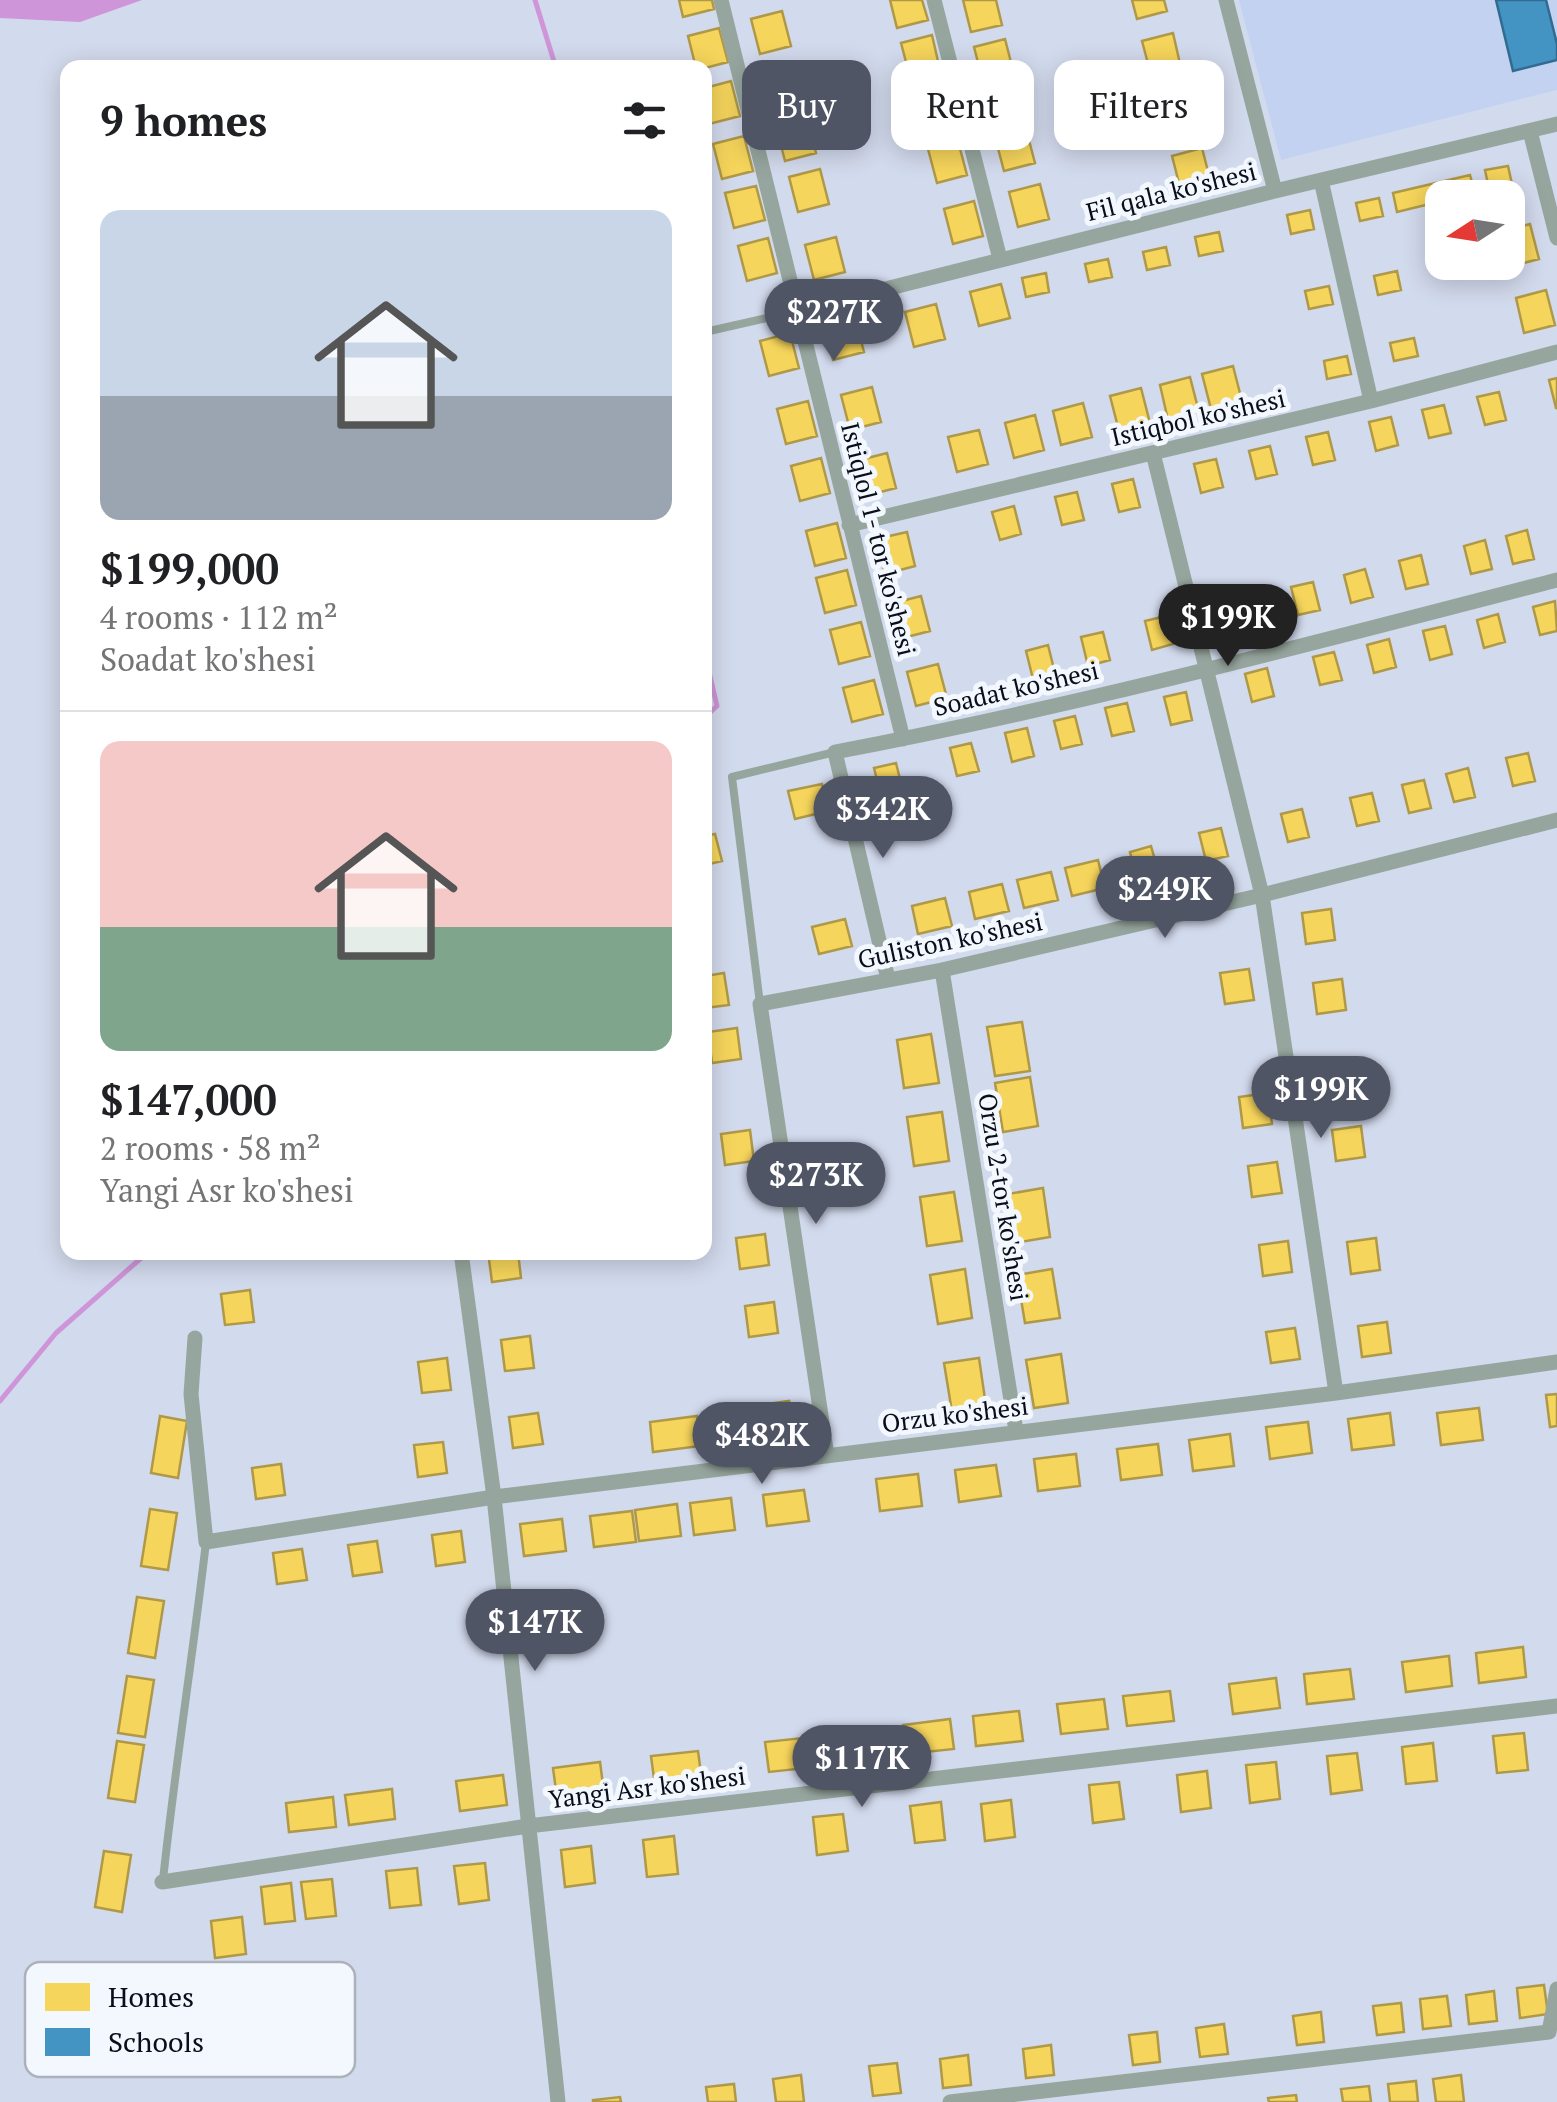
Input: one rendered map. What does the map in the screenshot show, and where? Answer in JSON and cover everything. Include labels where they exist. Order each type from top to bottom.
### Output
[{"type":"street","name":"Istiqlol 1- tor ko'shesi","points":[[722,0],[903,740]]},
{"type":"street","points":[[934,0],[1000,259]]},
{"type":"street","points":[[1226,0],[1274,191]]},
{"type":"street","name":"Fil qala ko'shesi","points":[[798,311],[1557,124]]},
{"type":"street","points":[[1530,131],[1557,238]]},
{"type":"street","points":[[1320,180],[1370,400]]},
{"type":"street","name":"Istiqbol ko'shesi","points":[[848,525],[1557,352]]},
{"type":"street","points":[[1154,453],[1262,895],[1336,1392]]},
{"type":"street","name":"Soadat ko'shesi","points":[[834,752],[1206,671],[1557,580]]},
{"type":"street","points":[[834,752],[888,980]]},
{"type":"street","name":"Guliston ko'shesi","points":[[760,1004],[942,970],[1557,820]]},
{"type":"street","name":"Orzu 2-tor ko'shesi","points":[[942,970],[1016,1432]]},
{"type":"street","points":[[760,1004],[826,1456]]},
{"type":"street","points":[[462,1260],[494,1497],[558,2102]]},
{"type":"street","points":[[195,1338],[191,1394],[206,1542]]},
{"type":"street","name":"Orzu ko'shesi","points":[[206,1542],[494,1497],[1557,1362]]},
{"type":"street","name":"Yangi Asr ko'shesi","points":[[162,1882],[528,1826],[1557,1706]]},
{"type":"street","points":[[950,2102],[1549,2032],[1557,1989]]},
{"type":"lane","points":[[712,330],[798,311]]},
{"type":"lane","points":[[760,1004],[732,777],[834,752]]},
{"type":"lane","points":[[162,1882],[206,1542]]},
{"type":"shaded area","points":[[0,0],[142,0],[80,22],[0,18]]},
{"type":"shaded area","points":[[1239,0],[1557,0],[1557,90],[1281,160]]},
{"type":"building: Homes","points":[[679,0],[712,0],[714,9],[683,17]]},
{"type":"building: Homes","points":[[890,0],[922,0],[928,20],[897,28]]},
{"type":"building: Homes","points":[[963,0],[996,0],[1002,25],[971,32]]},
{"type":"building: Homes","points":[[1132,0],[1164,0],[1167,11],[1137,19]]},
{"type":"building: Homes","points":[[782,11],[791,46],[760,54],[751,19]]},
{"type":"building: Homes","points":[[719,28],[728,62],[712,66],[712,60],[694,60],[688,36]]},
{"type":"building: Homes","points":[[1173,33],[1179,60],[1147,60],[1142,41]]},
{"type":"building: Homes","points":[[932,35],[938,60],[906,60],[901,43]]},
{"type":"building: Homes","points":[[1005,39],[1010,60],[977,60],[974,47]]},
{"type":"building: Homes","points":[[731,81],[740,116],[712,123],[712,86]]},
{"type":"building: Homes","points":[[742,137],[742,150],[748,150],[753,171],[722,179],[713,144]]},
{"type":"building: Homes","points":[[782,150],[815,150],[816,153],[785,161]]},
{"type":"building: Homes","points":[[928,150],[960,150],[967,175],[937,183]]},
{"type":"building: Homes","points":[[998,150],[1032,150],[1035,163],[1004,171]]},
{"type":"building: Homes","points":[[1203,150],[1211,183],[1181,191],[1172,156]]},
{"type":"building: Homes","points":[[1508,166],[1511,180],[1487,180],[1485,170]]},
{"type":"building: Homes","points":[[820,169],[829,204],[798,212],[789,177]]},
{"type":"building: Homes","points":[[1040,184],[1049,219],[1018,227],[1009,192]]},
{"type":"building: Homes","points":[[756,186],[765,220],[734,228],[725,193]]},
{"type":"building: Homes","points":[[1425,186],[1425,205],[1397,212],[1393,193]]},
{"type":"building: Homes","points":[[1379,198],[1383,216],[1360,221],[1356,203]]},
{"type":"building: Homes","points":[[974,201],[983,236],[953,244],[944,209]]},
{"type":"building: Homes","points":[[1310,210],[1314,229],[1291,234],[1287,215]]},
{"type":"building: Homes","points":[[1530,224],[1539,259],[1525,263],[1525,225]]},
{"type":"building: Homes","points":[[1219,232],[1223,251],[1199,256],[1195,237]]},
{"type":"building: Homes","points":[[836,237],[845,272],[814,280],[805,245]]},
{"type":"building: Homes","points":[[768,238],[777,273],[747,281],[738,246]]},
{"type":"building: Homes","points":[[1166,247],[1170,265],[1147,270],[1143,252]]},
{"type":"building: Homes","points":[[1108,259],[1112,277],[1089,282],[1085,264]]},
{"type":"building: Homes","points":[[1397,271],[1401,290],[1378,295],[1374,276]]},
{"type":"building: Homes","points":[[1046,273],[1049,292],[1026,297],[1022,278]]},
{"type":"building: Homes","points":[[1001,284],[1010,318],[979,326],[970,292]]},
{"type":"building: Homes","points":[[1329,286],[1333,304],[1309,309],[1305,291]]},
{"type":"building: Homes","points":[[1546,290],[1555,325],[1524,333],[1516,298]]},
{"type":"building: Homes","points":[[936,304],[945,339],[914,347],[905,312]]},
{"type":"building: Homes","points":[[855,317],[864,352],[833,360],[824,325]]},
{"type":"building: Homes","points":[[790,333],[799,368],[769,376],[760,341]]},
{"type":"building: Homes","points":[[1414,338],[1418,356],[1394,361],[1390,343]]},
{"type":"building: Homes","points":[[1347,356],[1351,374],[1327,379],[1324,361]]},
{"type":"building: Homes","points":[[1233,366],[1242,401],[1211,409],[1202,374]]},
{"type":"building: Homes","points":[[1190,377],[1199,412],[1168,420],[1160,385]]},
{"type":"building: Homes","points":[[1557,378],[1557,408],[1556,408],[1549,380]]},
{"type":"building: Homes","points":[[872,387],[881,422],[850,430],[841,395]]},
{"type":"building: Homes","points":[[1141,388],[1150,423],[1119,431],[1110,396]]},
{"type":"building: Homes","points":[[1499,392],[1506,420],[1485,425],[1477,397]]},
{"type":"building: Homes","points":[[808,401],[817,436],[786,444],[777,409]]},
{"type":"building: Homes","points":[[1083,403],[1092,437],[1061,445],[1053,411]]},
{"type":"building: Homes","points":[[1444,405],[1451,433],[1429,438],[1422,410]]},
{"type":"building: Homes","points":[[1035,415],[1044,450],[1014,458],[1005,423]]},
{"type":"building: Homes","points":[[1391,417],[1398,445],[1376,451],[1369,422]]},
{"type":"building: Homes","points":[[979,430],[988,464],[957,472],[948,437]]},
{"type":"building: Homes","points":[[1328,432],[1335,460],[1313,465],[1306,437]]},
{"type":"building: Homes","points":[[1270,446],[1277,474],[1256,479],[1249,451]]},
{"type":"building: Homes","points":[[887,453],[896,488],[865,496],[856,461]]},
{"type":"building: Homes","points":[[821,458],[830,493],[800,501],[791,466]]},
{"type":"building: Homes","points":[[1216,459],[1223,487],[1201,493],[1194,464]]},
{"type":"building: Homes","points":[[1133,479],[1140,507],[1119,512],[1112,484]]},
{"type":"building: Homes","points":[[1077,492],[1084,520],[1062,525],[1055,497]]},
{"type":"building: Homes","points":[[1014,506],[1021,534],[1000,540],[992,512]]},
{"type":"building: Homes","points":[[837,523],[846,558],[815,566],[806,531]]},
{"type":"building: Homes","points":[[1527,530],[1534,559],[1513,564],[1506,536]]},
{"type":"building: Homes","points":[[907,532],[915,566],[885,574],[876,539]]},
{"type":"building: Homes","points":[[1485,540],[1492,569],[1471,574],[1464,546]]},
{"type":"building: Homes","points":[[1421,555],[1428,584],[1406,589],[1399,561]]},
{"type":"building: Homes","points":[[1365,569],[1373,597],[1351,603],[1344,575]]},
{"type":"building: Homes","points":[[847,570],[856,605],[825,613],[816,578]]},
{"type":"building: Homes","points":[[1313,582],[1320,610],[1298,615],[1291,587]]},
{"type":"building: Homes","points":[[921,596],[930,631],[899,639],[890,604]]},
{"type":"building: Homes","points":[[1249,597],[1256,625],[1234,630],[1227,602]]},
{"type":"building: Homes","points":[[1555,601],[1557,631],[1540,635],[1533,607]]},
{"type":"building: Homes","points":[[1498,614],[1505,642],[1484,648],[1477,620]]},
{"type":"building: Homes","points":[[1166,616],[1173,644],[1152,650],[1145,621]]},
{"type":"building: Homes","points":[[861,622],[870,656],[839,664],[830,630]]},
{"type":"building: Homes","points":[[1445,626],[1452,654],[1430,660],[1423,631]]},
{"type":"building: Homes","points":[[1103,632],[1110,660],[1088,666],[1081,637]]},
{"type":"building: Homes","points":[[1389,639],[1396,667],[1374,673],[1367,645]]},
{"type":"building: Homes","points":[[1048,645],[1055,673],[1033,679],[1026,651]]},
{"type":"building: Homes","points":[[1334,652],[1342,680],[1320,685],[1313,657]]},
{"type":"building: Homes","points":[[938,664],[947,698],[916,706],[907,672]]},
{"type":"building: Homes","points":[[1267,668],[1274,696],[1252,702],[1245,674]]},
{"type":"building: Homes","points":[[874,680],[883,714],[852,722],[843,688]]},
{"type":"building: Homes","points":[[1186,692],[1192,720],[1171,725],[1164,697]]},
{"type":"building: Homes","points":[[1127,703],[1134,731],[1112,736],[1105,708]]},
{"type":"building: Homes","points":[[1075,716],[1082,744],[1061,749],[1054,721]]},
{"type":"building: Homes","points":[[1027,728],[1034,756],[1012,762],[1005,733]]},
{"type":"building: Homes","points":[[971,743],[979,771],[957,776],[950,748]]},
{"type":"building: Homes","points":[[1528,753],[1535,781],[1513,786],[1506,758]]},
{"type":"building: Homes","points":[[896,763],[903,791],[881,796],[874,768]]},
{"type":"building: Homes","points":[[1468,768],[1475,797],[1454,802],[1446,774]]},
{"type":"building: Homes","points":[[1424,780],[1431,808],[1409,813],[1402,785]]},
{"type":"building: Homes","points":[[822,784],[828,811],[795,819],[788,791]]},
{"type":"building: Homes","points":[[1372,793],[1379,821],[1357,826],[1350,798]]},
{"type":"building: Homes","points":[[1302,809],[1309,837],[1288,842],[1281,814]]},
{"type":"building: Homes","points":[[1221,828],[1228,856],[1206,861],[1199,833]]},
{"type":"building: Homes","points":[[715,834],[722,861],[712,863]]},
{"type":"building: Homes","points":[[1151,846],[1159,874],[1137,880],[1130,852]]},
{"type":"building: Homes","points":[[1098,860],[1105,888],[1072,896],[1065,868]]},
{"type":"building: Homes","points":[[1051,872],[1058,900],[1024,908],[1017,880]]},
{"type":"building: Homes","points":[[1002,884],[1009,911],[975,919],[969,892]]},
{"type":"building: Homes","points":[[945,898],[952,926],[918,934],[912,906]]},
{"type":"building: Homes","points":[[1331,909],[1335,940],[1306,944],[1302,913]]},
{"type":"building: Homes","points":[[845,919],[852,946],[819,954],[812,927]]},
{"type":"building: Homes","points":[[1249,969],[1254,1000],[1225,1004],[1220,973]]},
{"type":"building: Homes","points":[[724,973],[729,1005],[712,1007],[712,975]]},
{"type":"building: Homes","points":[[1342,979],[1346,1010],[1317,1014],[1313,983]]},
{"type":"building: Homes","points":[[1022,1022],[1030,1071],[995,1076],[987,1027]]},
{"type":"building: Homes","points":[[737,1028],[741,1059],[712,1063],[712,1031]]},
{"type":"building: Homes","points":[[931,1034],[939,1083],[904,1088],[897,1040]]},
{"type":"building: Homes","points":[[1355,1075],[1360,1106],[1330,1110],[1326,1079]]},
{"type":"building: Homes","points":[[1030,1077],[1038,1126],[1003,1132],[995,1083]]},
{"type":"building: Homes","points":[[1268,1093],[1272,1124],[1243,1128],[1239,1097]]},
{"type":"building: Homes","points":[[942,1112],[949,1161],[914,1166],[907,1117]]},
{"type":"building: Homes","points":[[1361,1126],[1365,1157],[1336,1161],[1332,1130]]},
{"type":"building: Homes","points":[[750,1130],[754,1161],[725,1165],[721,1134]]},
{"type":"building: Homes","points":[[1277,1162],[1282,1193],[1252,1197],[1248,1166]]},
{"type":"building: Homes","points":[[1043,1188],[1050,1237],[1015,1243],[1008,1194]]},
{"type":"building: Homes","points":[[954,1192],[962,1241],[927,1246],[920,1197]]},
{"type":"building: Homes","points":[[765,1234],[769,1265],[740,1269],[736,1238]]},
{"type":"building: Homes","points":[[1376,1238],[1380,1270],[1351,1274],[1347,1242]]},
{"type":"building: Homes","points":[[1288,1241],[1292,1272],[1263,1276],[1259,1245]]},
{"type":"building: Homes","points":[[489,1260],[519,1260],[521,1278],[492,1282]]},
{"type":"building: Homes","points":[[965,1269],[972,1318],[938,1324],[930,1275]]},
{"type":"building: Homes","points":[[1052,1269],[1060,1318],[1025,1323],[1017,1275]]},
{"type":"building: Homes","points":[[250,1290],[254,1322],[225,1325],[221,1294]]},
{"type":"building: Homes","points":[[774,1302],[778,1333],[749,1337],[745,1306]]},
{"type":"building: Homes","points":[[1387,1322],[1391,1353],[1362,1357],[1358,1326]]},
{"type":"building: Homes","points":[[1295,1328],[1300,1359],[1271,1363],[1266,1332]]},
{"type":"building: Homes","points":[[530,1336],[534,1368],[505,1371],[501,1340]]},
{"type":"building: Homes","points":[[1061,1354],[1068,1403],[1034,1408],[1026,1360]]},
{"type":"building: Homes","points":[[447,1358],[451,1390],[422,1393],[418,1362]]},
{"type":"building: Homes","points":[[979,1358],[986,1406],[952,1412],[944,1363]]},
{"type":"building: Homes","points":[[1557,1394],[1557,1426],[1550,1427],[1546,1395]]},
{"type":"building: Homes","points":[[789,1401],[794,1432],[765,1436],[760,1405]]},
{"type":"building: Homes","points":[[1479,1408],[1483,1440],[1441,1445],[1437,1413]]},
{"type":"building: Homes","points":[[538,1413],[543,1444],[513,1448],[509,1417]]},
{"type":"building: Homes","points":[[1390,1413],[1394,1445],[1352,1450],[1348,1419]]},
{"type":"building: Homes","points":[[160,1416],[187,1421],[178,1478],[151,1473]]},
{"type":"building: Homes","points":[[697,1416],[700,1446],[653,1452],[650,1422]]},
{"type":"building: Homes","points":[[1308,1422],[1312,1453],[1270,1459],[1266,1427]]},
{"type":"building: Homes","points":[[1230,1434],[1234,1466],[1193,1471],[1189,1440]]},
{"type":"building: Homes","points":[[443,1442],[447,1473],[418,1477],[414,1445]]},
{"type":"building: Homes","points":[[1158,1444],[1162,1475],[1121,1480],[1117,1449]]},
{"type":"building: Homes","points":[[1076,1454],[1080,1486],[1038,1491],[1034,1459]]},
{"type":"building: Homes","points":[[281,1464],[285,1495],[256,1499],[252,1468]]},
{"type":"building: Homes","points":[[996,1465],[1001,1496],[959,1502],[955,1470]]},
{"type":"building: Homes","points":[[918,1474],[922,1506],[880,1511],[876,1479]]},
{"type":"building: Homes","points":[[804,1490],[809,1521],[767,1526],[763,1495]]},
{"type":"building: Homes","points":[[731,1498],[735,1530],[694,1535],[690,1503]]},
{"type":"building: Homes","points":[[677,1504],[681,1536],[639,1541],[635,1510]]},
{"type":"building: Homes","points":[[150,1509],[177,1513],[168,1570],[141,1566]]},
{"type":"building: Homes","points":[[632,1511],[636,1542],[594,1547],[590,1516]]},
{"type":"building: Homes","points":[[562,1519],[566,1551],[524,1556],[520,1524]]},
{"type":"building: Homes","points":[[461,1531],[465,1562],[436,1566],[432,1535]]},
{"type":"building: Homes","points":[[377,1541],[382,1572],[353,1576],[348,1545]]},
{"type":"building: Homes","points":[[302,1549],[307,1580],[277,1584],[273,1553]]},
{"type":"building: Homes","points":[[137,1597],[164,1601],[155,1658],[128,1653]]},
{"type":"building: Homes","points":[[1523,1647],[1526,1677],[1479,1683],[1476,1653]]},
{"type":"building: Homes","points":[[1449,1656],[1452,1686],[1406,1692],[1402,1662]]},
{"type":"building: Homes","points":[[1350,1669],[1354,1699],[1307,1704],[1304,1674]]},
{"type":"building: Homes","points":[[127,1676],[154,1680],[145,1737],[118,1733]]},
{"type":"building: Homes","points":[[1276,1678],[1280,1708],[1233,1714],[1229,1684]]},
{"type":"building: Homes","points":[[1170,1691],[1174,1721],[1127,1726],[1123,1696]]},
{"type":"building: Homes","points":[[1104,1699],[1108,1729],[1061,1734],[1057,1704]]},
{"type":"building: Homes","points":[[1019,1711],[1023,1741],[976,1746],[973,1716]]},
{"type":"building: Homes","points":[[950,1719],[954,1749],[907,1754],[903,1725]]},
{"type":"building: Homes","points":[[875,1729],[878,1759],[831,1764],[828,1734]]},
{"type":"building: Homes","points":[[1524,1733],[1528,1770],[1497,1773],[1493,1736]]},
{"type":"building: Homes","points":[[812,1737],[816,1767],[769,1772],[765,1742]]},
{"type":"building: Homes","points":[[117,1741],[144,1745],[135,1802],[108,1798]]},
{"type":"building: Homes","points":[[1433,1743],[1437,1781],[1406,1784],[1402,1747]]},
{"type":"building: Homes","points":[[698,1751],[702,1781],[655,1786],[651,1756]]},
{"type":"building: Homes","points":[[1357,1753],[1362,1790],[1331,1794],[1327,1756]]},
{"type":"building: Homes","points":[[600,1762],[604,1792],[557,1798],[553,1768]]},
{"type":"building: Homes","points":[[1276,1762],[1280,1799],[1250,1803],[1246,1765]]},
{"type":"building: Homes","points":[[1207,1771],[1211,1808],[1181,1812],[1177,1775]]},
{"type":"building: Homes","points":[[503,1775],[507,1805],[460,1811],[456,1781]]},
{"type":"building: Homes","points":[[1119,1782],[1124,1819],[1093,1823],[1089,1785]]},
{"type":"building: Homes","points":[[392,1789],[395,1819],[349,1825],[345,1795]]},
{"type":"building: Homes","points":[[333,1797],[336,1827],[289,1832],[286,1803]]},
{"type":"building: Homes","points":[[1011,1800],[1015,1837],[985,1841],[981,1804]]},
{"type":"building: Homes","points":[[941,1802],[945,1840],[915,1843],[910,1806]]},
{"type":"building: Homes","points":[[843,1814],[848,1851],[817,1855],[813,1817]]},
{"type":"building: Homes","points":[[674,1836],[678,1874],[647,1877],[643,1840]]},
{"type":"building: Homes","points":[[591,1846],[595,1883],[565,1887],[561,1850]]},
{"type":"building: Homes","points":[[104,1851],[131,1855],[122,1912],[95,1907]]},
{"type":"building: Homes","points":[[485,1863],[489,1900],[459,1904],[454,1866]]},
{"type":"building: Homes","points":[[417,1868],[421,1905],[390,1908],[386,1871]]},
{"type":"building: Homes","points":[[332,1879],[336,1916],[306,1919],[301,1882]]},
{"type":"building: Homes","points":[[291,1883],[295,1921],[265,1924],[261,1887]]},
{"type":"building: Homes","points":[[242,1917],[246,1954],[215,1958],[211,1921]]},
{"type":"building: Homes","points":[[1544,1985],[1548,2014],[1520,2018],[1517,1988]]},
{"type":"building: Homes","points":[[1494,1991],[1497,2021],[1469,2024],[1466,1995]]},
{"type":"building: Homes","points":[[1447,1996],[1451,2026],[1423,2029],[1420,1999]]},
{"type":"building: Homes","points":[[1401,2003],[1404,2032],[1377,2035],[1373,2006]]},
{"type":"building: Homes","points":[[1321,2012],[1324,2042],[1297,2045],[1293,2016]]},
{"type":"building: Homes","points":[[1224,2024],[1228,2054],[1200,2057],[1196,2028]]},
{"type":"building: Homes","points":[[1157,2032],[1160,2062],[1133,2065],[1129,2035]]},
{"type":"building: Homes","points":[[1051,2045],[1054,2075],[1026,2078],[1023,2049]]},
{"type":"building: Homes","points":[[968,2055],[971,2085],[943,2088],[940,2059]]},
{"type":"building: Homes","points":[[897,2063],[901,2093],[873,2096],[869,2066]]},
{"type":"building: Homes","points":[[801,2075],[804,2102],[776,2102],[773,2079]]},
{"type":"building: Homes","points":[[1461,2075],[1464,2102],[1436,2102],[1433,2079]]},
{"type":"building: Homes","points":[[1416,2081],[1418,2102],[1390,2102],[1388,2084]]},
{"type":"building: Homes","points":[[734,2084],[736,2102],[708,2102],[706,2087]]},
{"type":"building: Homes","points":[[1369,2086],[1371,2102],[1343,2102],[1341,2089]]},
{"type":"building: Homes","points":[[1296,2095],[1297,2102],[1269,2102],[1268,2098]]},
{"type":"building: Homes","points":[[620,2097],[621,2102],[593,2102],[593,2100]]},
{"type":"building: Schools","points":[[1496,0],[1546,0],[1557,60],[1513,71]]},
{"type":"waterway","points":[[535,0],[554,60]]},
{"type":"waterway","points":[[712,685],[717,706],[712,711]]},
{"type":"waterway","points":[[0,1401],[56,1333],[139,1260]]}]
